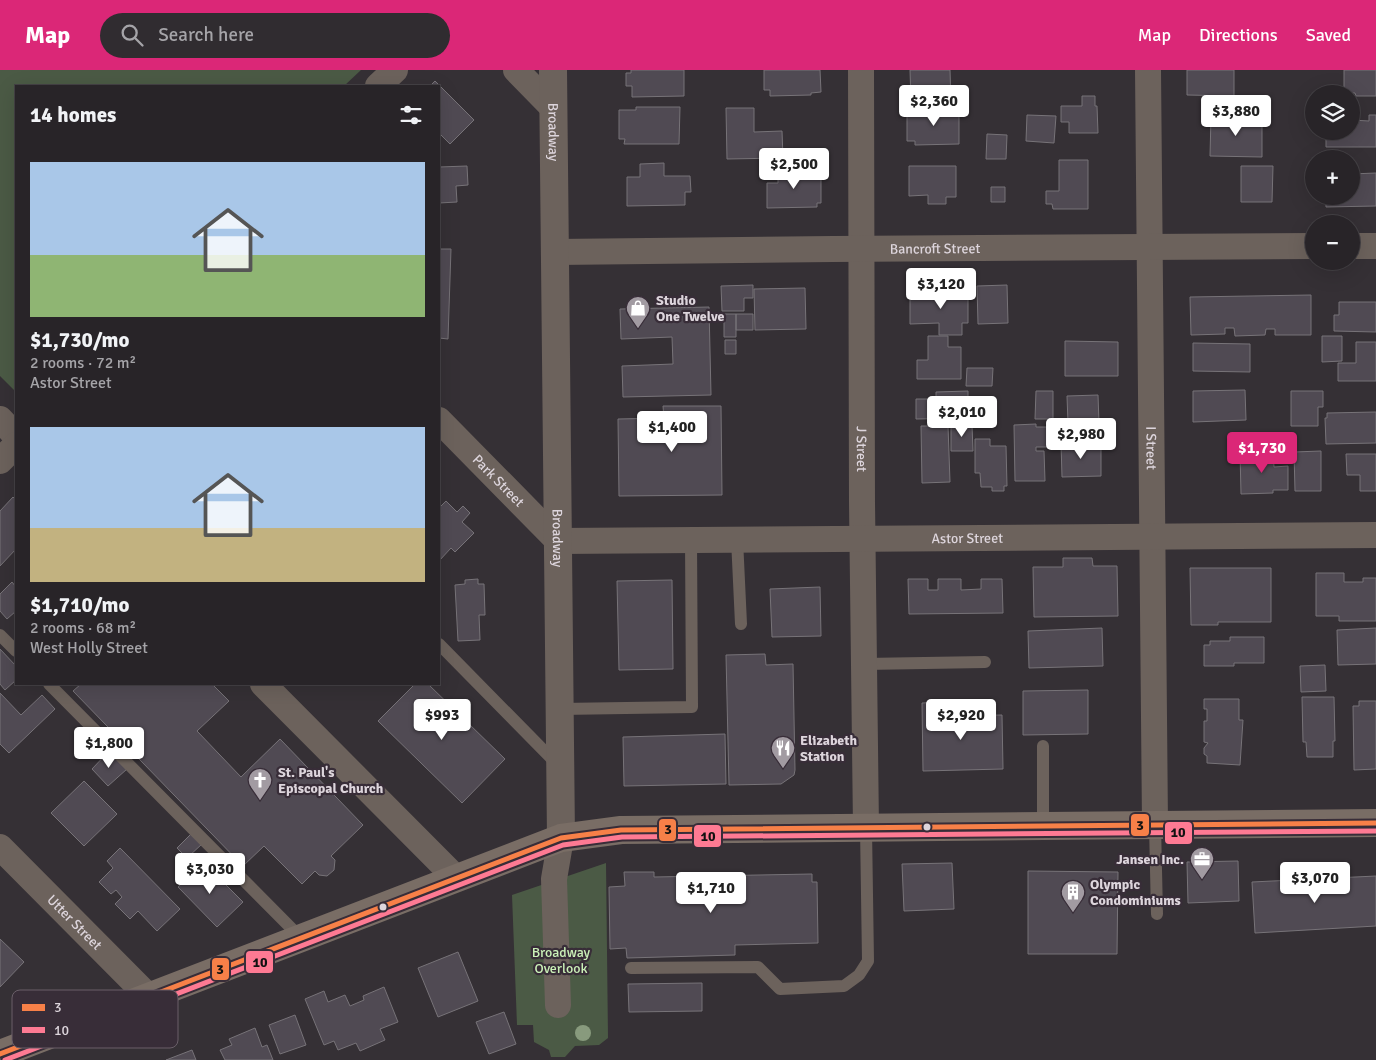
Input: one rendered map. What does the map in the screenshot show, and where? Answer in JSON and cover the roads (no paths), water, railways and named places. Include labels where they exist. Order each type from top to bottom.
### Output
[{"type":"main road","points":[[167,990],[562,838],[621,830],[1376,823]]},
{"type":"main road","points":[[0,1054],[16,1048]]},
{"type":"street","points":[[379,85],[395,70]]},
{"type":"street","points":[[516,70],[554,109]]},
{"type":"street","name":"Broadway","points":[[554,70],[562,838],[554,879],[558,1005]]},
{"type":"street","name":"J Street","points":[[861,70],[862,538],[866,828]]},
{"type":"street","name":"I Street","points":[[1148,70],[1155,825]]},
{"type":"street","name":"Bancroft Street","points":[[556,252],[1305,246]]},
{"type":"street","points":[[1360,246],[1376,246]]},
{"type":"street","points":[[0,419],[15,435]]},
{"type":"street","name":"Park Street","points":[[440,421],[558,541]]},
{"type":"street","points":[[0,461],[15,446]]},
{"type":"street","name":"Astor Street","points":[[558,541],[1376,534]]},
{"type":"street","points":[[264,685],[456,878]]},
{"type":"street","name":"Utter Street","points":[[0,847],[142,990]]},
{"type":"lane","points":[[737,539],[741,624]]},
{"type":"lane","points":[[560,708],[692,707],[690,540]]},
{"type":"lane","points":[[0,634],[15,650]]},
{"type":"lane","points":[[440,645],[561,767]]},
{"type":"lane","points":[[864,664],[985,662]]},
{"type":"lane","points":[[50,685],[301,938]]},
{"type":"lane","points":[[1043,746],[1043,826]]},
{"type":"lane","points":[[1155,825],[1157,914]]},
{"type":"lane","points":[[631,968],[758,967],[780,989],[844,986],[859,975],[868,961],[866,828]]},
{"type":"place","name":"Studio One Twelve","points":[[638,329]]},
{"type":"place","name":"Elizabeth Station","points":[[783,769]]},
{"type":"place","name":"St. Paul's Episcopal Church","points":[[260,801]]},
{"type":"place","name":"Jansen Inc.","points":[[1202,880]]},
{"type":"place","name":"Olympic Condominiums","points":[[1073,913]]},
{"type":"park label","name":"Broadway Overlook","points":[[561,960]]}]
